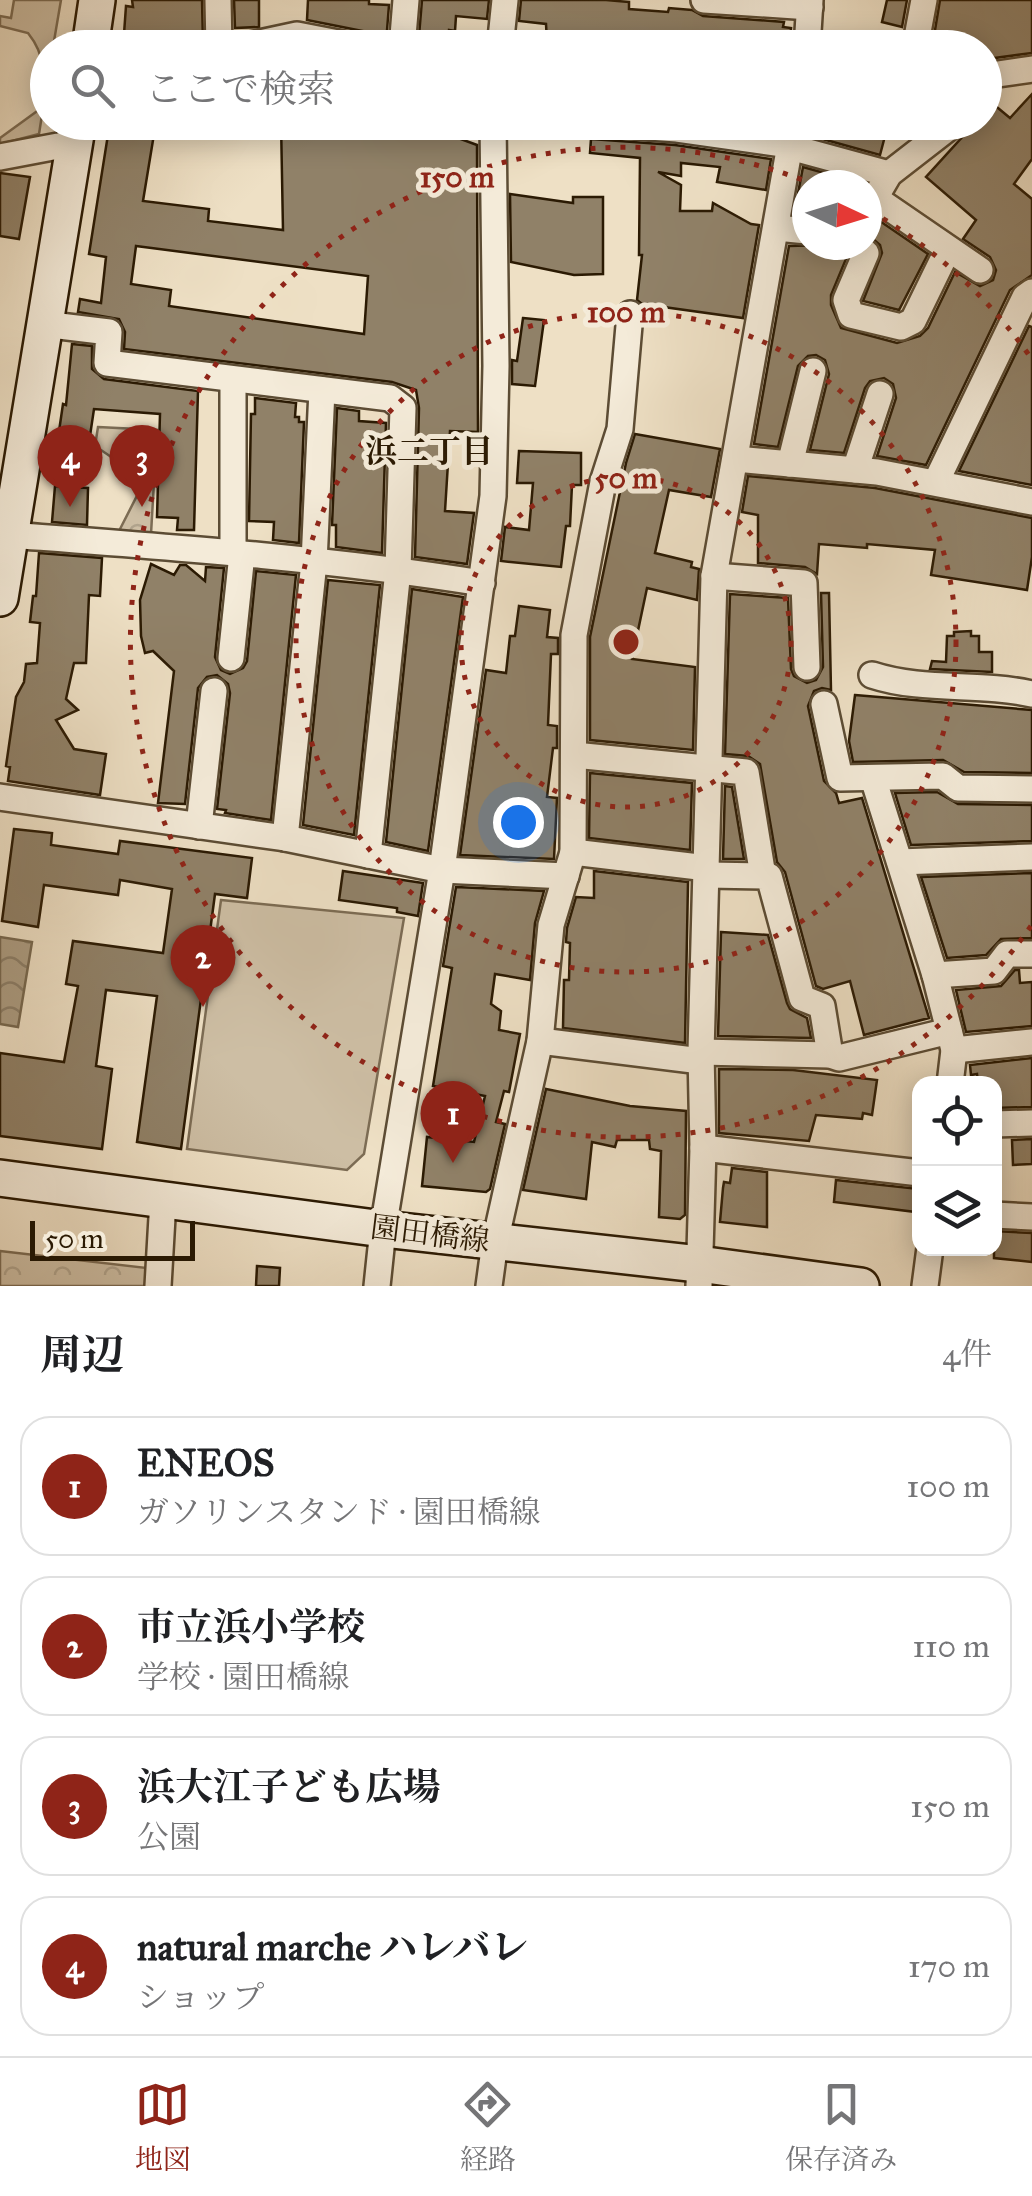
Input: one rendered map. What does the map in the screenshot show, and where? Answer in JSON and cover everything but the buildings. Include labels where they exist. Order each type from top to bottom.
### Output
[{"type":"street","points":[[93,30],[97,0]]},
{"type":"street","points":[[218,0],[219,30]]},
{"type":"street","points":[[404,30],[406,0]]},
{"type":"street","points":[[502,30],[505,0]]},
{"type":"street","points":[[704,0],[810,4],[812,30]]},
{"type":"street","points":[[918,30],[924,0]]},
{"type":"street","points":[[1002,76],[1032,69]]},
{"type":"street","points":[[0,158],[55,140]]},
{"type":"street","points":[[0,598],[75,140]]},
{"type":"street","points":[[377,1286],[442,870],[492,496],[496,366],[489,140]]},
{"type":"street","points":[[699,1275],[714,576],[791,140]]},
{"type":"street","points":[[796,140],[889,174]]},
{"type":"street","points":[[882,184],[889,174],[933,140]]},
{"type":"street","points":[[882,208],[980,270]]},
{"type":"street","points":[[778,228],[792,229]]},
{"type":"street","points":[[863,260],[846,300],[851,314],[901,327],[912,321],[948,249]]},
{"type":"street","points":[[936,482],[1032,292]]},
{"type":"street","points":[[489,1286],[495,1242],[540,1041],[551,925],[570,864],[574,635],[603,482],[620,429],[630,314]]},
{"type":"street","points":[[43,324],[109,332],[107,362],[390,398],[403,408],[398,570],[368,856]]},
{"type":"street","points":[[790,464],[812,371]]},
{"type":"street","points":[[231,658],[238,553],[234,380]]},
{"type":"street","points":[[285,838],[314,562],[322,390]]},
{"type":"street","points":[[855,470],[880,394]]},
{"type":"street","points":[[736,459],[855,470],[1032,502]]},
{"type":"street","points":[[10,535],[238,553],[482,583]]},
{"type":"street","points":[[714,576],[804,584],[807,667]]},
{"type":"street","points":[[872,675],[936,687],[1012,689],[1032,694]]},
{"type":"street","points":[[199,826],[214,691]]},
{"type":"street","points":[[824,704],[840,778],[943,776],[958,788],[1032,789]]},
{"type":"street","points":[[574,755],[746,772],[763,876]]},
{"type":"street","points":[[872,778],[935,975],[951,1040],[950,1076]]},
{"type":"street","points":[[0,797],[285,838],[442,870],[570,864],[769,876],[802,998],[822,1006],[830,1055]]},
{"type":"street","points":[[900,862],[1032,857]]},
{"type":"street","points":[[935,975],[994,971],[1008,954],[1032,954]]},
{"type":"street","points":[[540,1041],[701,1057],[839,1058],[951,1040],[1032,1042]]},
{"type":"street","points":[[1002,1124],[1032,1123]]},
{"type":"street","points":[[703,1148],[912,1172]]},
{"type":"street","name":"園田橋線","points":[[0,1178],[495,1242],[699,1275],[861,1286]]},
{"type":"street","points":[[158,1286],[163,1200]]},
{"type":"street","points":[[1002,1215],[1032,1217]]},
{"type":"street","points":[[926,1286],[929,1256]]},
{"type":"green space","points":[[14,0],[61,0],[56,30],[30,30],[30,36],[0,26],[0,16],[11,18]]},
{"type":"green space","points":[[30,116],[30,136],[0,144],[0,138]]},
{"type":"green space","points":[[98,427],[157,430],[151,534],[118,533],[145,480],[95,446]]},
{"type":"green space","points":[[221,900],[404,918],[364,1154],[347,1170],[187,1149]]},
{"type":"green space","points":[[0,1251],[147,1268],[146,1286],[0,1286]]},
{"type":"water","points":[[0,937],[32,942],[18,1027],[0,1024]]},
{"type":"place","name":"natural marche ハレバレ","points":[[70,507]]},
{"type":"place","name":"浜大江子ども広場","points":[[142,507]]},
{"type":"place","name":"市立浜小学校","points":[[203,1007]]},
{"type":"place","name":"ENEOS","points":[[453,1163]]},
{"type":"district","name":"浜二丁目","points":[[429,451]]}]
